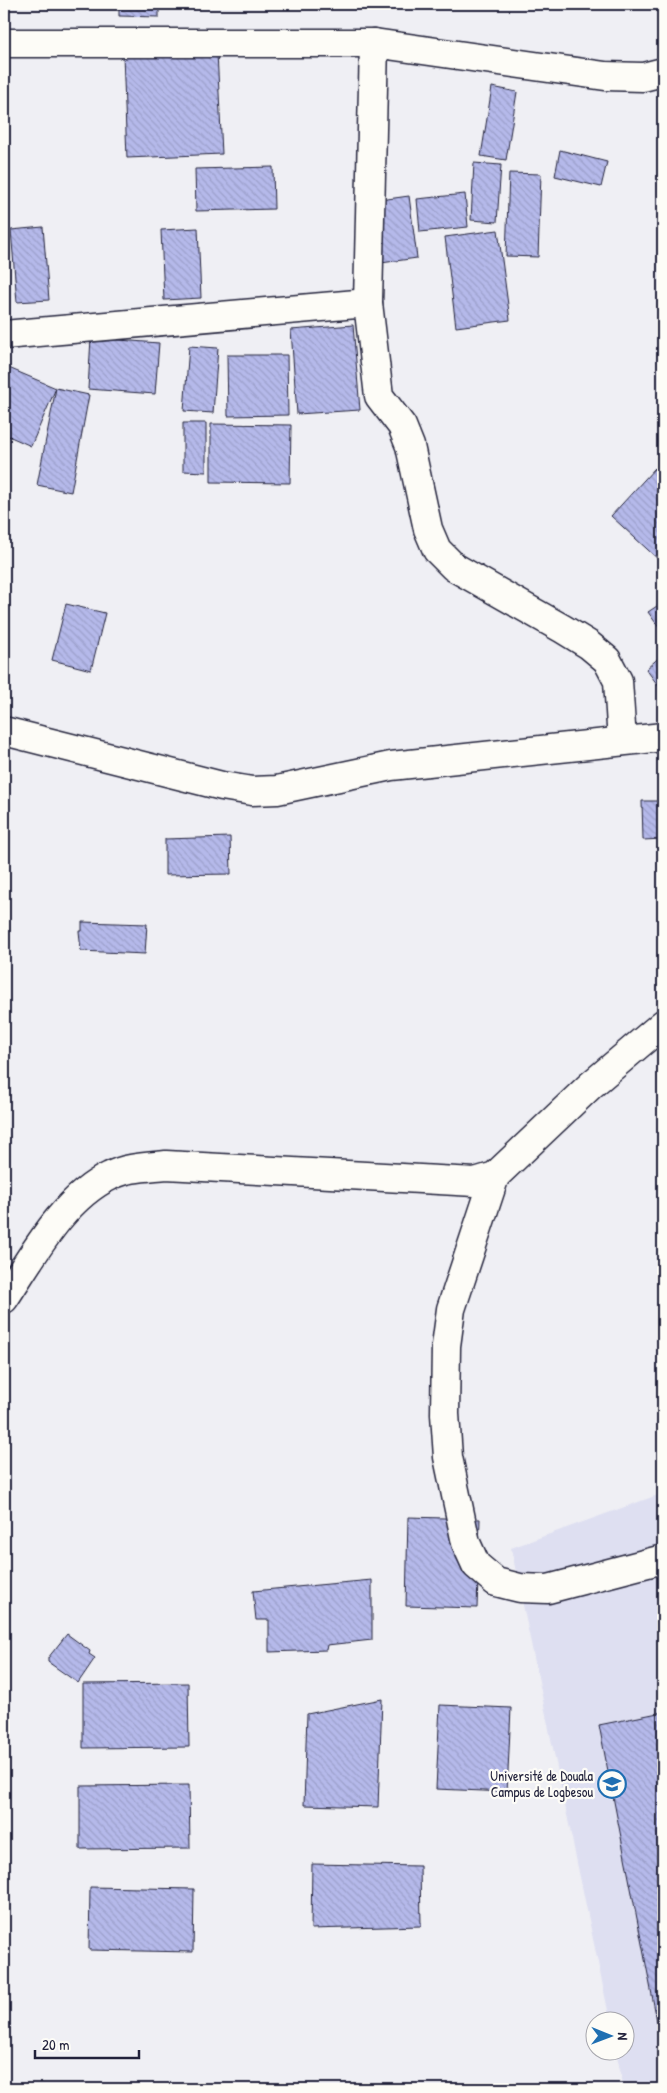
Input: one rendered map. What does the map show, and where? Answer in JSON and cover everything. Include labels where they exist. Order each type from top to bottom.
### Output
[{"type":"street","points":[[4,43],[374,43],[605,76],[643,77],[663,72]]},
{"type":"street","points":[[374,43],[368,303],[379,396],[402,426],[410,446],[428,529],[437,550],[454,567],[563,629],[588,645],[606,660],[618,681],[622,741]]},
{"type":"street","points":[[4,334],[368,303]]},
{"type":"street","points":[[4,730],[222,786],[252,791],[277,790],[391,766],[663,737]]},
{"type":"street","points":[[4,1299],[57,1222],[82,1192],[110,1175],[136,1168],[166,1165],[475,1182],[495,1176],[591,1085],[663,1024]]},
{"type":"street","points":[[495,1176],[452,1309],[446,1346],[445,1414],[448,1457],[466,1543],[476,1565],[496,1582],[520,1588],[548,1589],[663,1559]]},
{"type":"shaded area","name":"Université de Douala Campus de Logbesou","points":[[663,1495],[663,2089],[624,2089],[618,2060],[634,2060],[634,2010],[608,2010],[511,1548],[655,1496]]},
{"type":"building","points":[[119,4],[159,4],[159,17],[119,16]]},
{"type":"building","points":[[217,52],[222,154],[127,158],[123,55]]},
{"type":"building","points":[[492,87],[517,92],[506,160],[481,156]]},
{"type":"building","points":[[663,89],[663,109],[659,90]]},
{"type":"building","points":[[560,150],[607,162],[601,187],[555,176]]},
{"type":"building","points":[[474,163],[501,165],[497,222],[471,220]]},
{"type":"building","points":[[273,167],[274,209],[196,211],[195,169]]},
{"type":"building","points":[[509,173],[541,174],[538,257],[506,256]]},
{"type":"building","points":[[465,194],[468,227],[420,232],[417,199]]},
{"type":"building","points":[[409,196],[417,258],[381,263],[373,201]]},
{"type":"building","points":[[43,227],[49,300],[17,302],[11,230]]},
{"type":"building","points":[[198,228],[201,298],[164,300],[161,230]]},
{"type":"building","points":[[498,230],[510,320],[456,327],[445,237]]},
{"type":"building","points":[[353,325],[360,410],[297,414],[291,330]]},
{"type":"building","points":[[91,338],[159,343],[155,394],[88,389]]},
{"type":"building","points":[[189,346],[218,348],[213,413],[184,411]]},
{"type":"building","points":[[227,355],[287,355],[288,415],[228,416]]},
{"type":"building","points":[[4,366],[56,388],[31,446],[4,434]]},
{"type":"building","points":[[56,388],[89,395],[71,492],[37,485]]},
{"type":"building","points":[[183,423],[206,423],[206,472],[183,471]]},
{"type":"building","points":[[211,424],[291,425],[290,483],[211,482]]},
{"type":"building","points":[[655,468],[663,475],[663,556],[659,560],[611,516]]},
{"type":"building","points":[[663,602],[663,633],[648,612]]},
{"type":"building","points":[[66,604],[105,613],[91,670],[52,660]]},
{"type":"building","points":[[663,654],[663,686],[660,688],[646,669]]},
{"type":"building","points":[[642,801],[663,801],[663,839],[643,840]]},
{"type":"building","points":[[230,837],[231,874],[165,875],[165,839]]},
{"type":"building","points":[[82,922],[147,924],[145,954],[81,951],[79,931],[82,931]]},
{"type":"building","points":[[408,1517],[480,1519],[477,1608],[406,1606]]},
{"type":"building","points":[[372,1580],[372,1640],[327,1645],[326,1650],[269,1652],[269,1620],[256,1620],[253,1591]]},
{"type":"building","points":[[67,1634],[90,1651],[89,1654],[95,1658],[78,1683],[48,1662],[48,1658]]},
{"type":"building","points":[[188,1683],[189,1747],[83,1748],[83,1684]]},
{"type":"building","points":[[382,1699],[378,1807],[304,1805],[307,1714]]},
{"type":"building","points":[[440,1705],[511,1708],[507,1792],[436,1789]]},
{"type":"building","points":[[663,1712],[663,2051],[599,1725]]},
{"type":"building","points":[[189,1785],[190,1848],[80,1849],[80,1786]]},
{"type":"building","points":[[312,1864],[420,1866],[421,1926],[311,1929]]},
{"type":"building","points":[[90,1887],[194,1889],[193,1952],[89,1950]]},
{"type":"place","name":"Université de Douala Campus de Logbesou","points":[[612,1784]]}]
